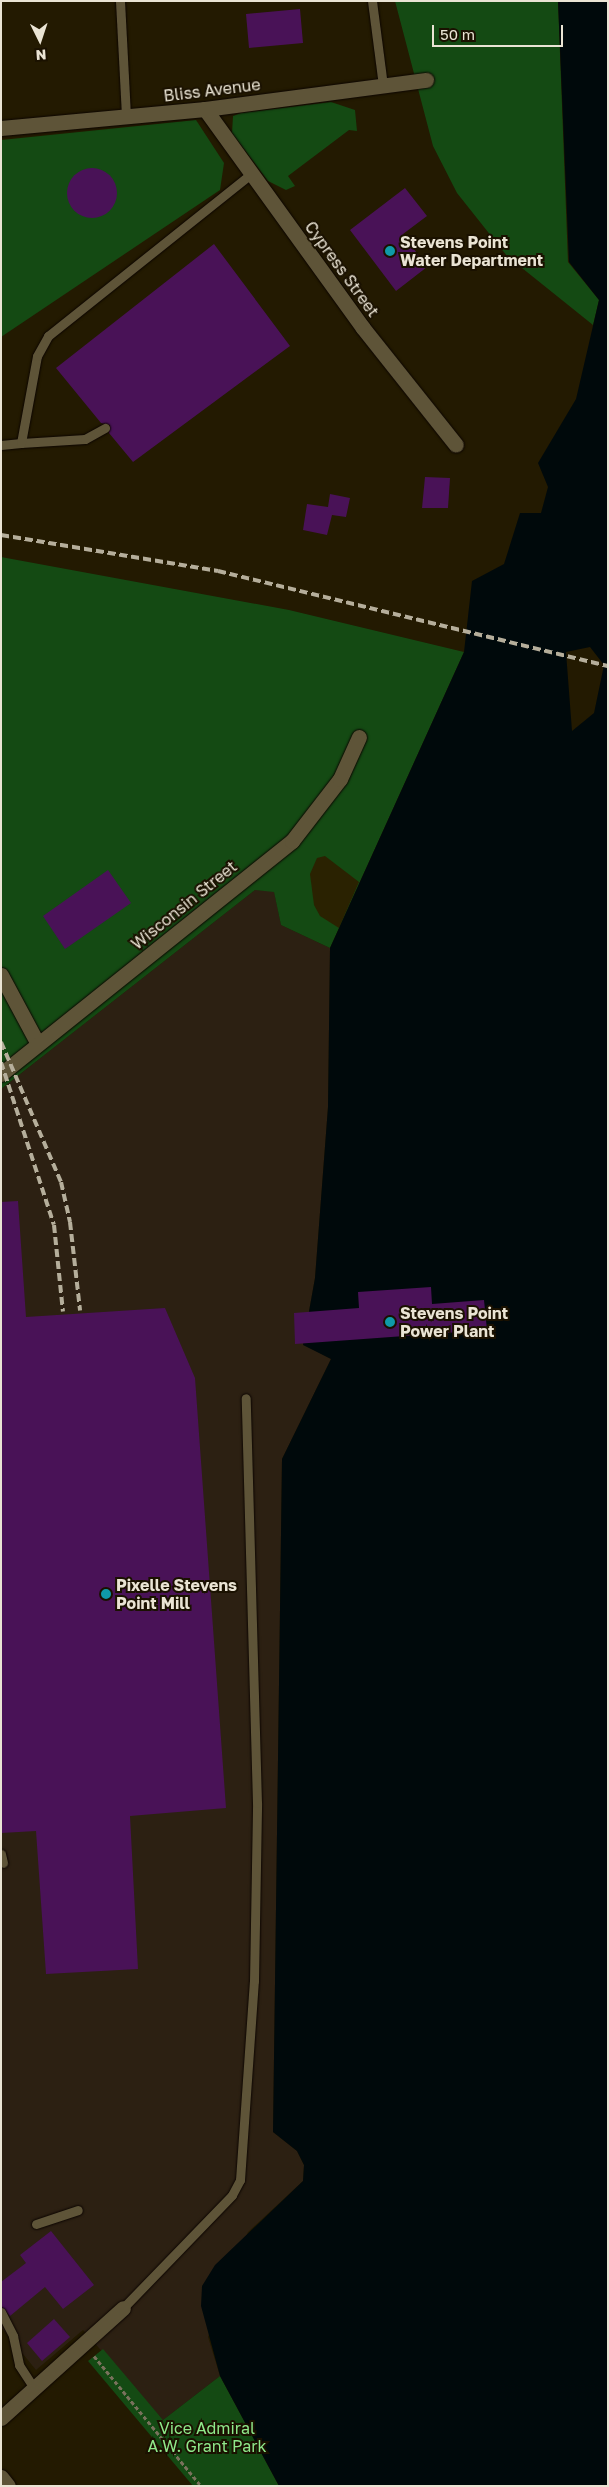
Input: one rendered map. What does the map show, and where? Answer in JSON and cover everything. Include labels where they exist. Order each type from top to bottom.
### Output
[{"type":"street","name":"Bliss Avenue","points":[[1,128],[205,109],[426,80]]},
{"type":"street","name":"Cypress Street","points":[[205,109],[363,328],[456,445]]},
{"type":"street","name":"Wisconsin Street","points":[[1,1074],[292,841],[340,779],[360,737]]},
{"type":"street","points":[[1,975],[38,1044]]},
{"type":"street","points":[[1,2418],[123,2308]]},
{"type":"street","points":[[1,2477],[8,2486]]},
{"type":"lane","points":[[120,1],[126,116]]},
{"type":"lane","points":[[372,1],[383,86]]},
{"type":"lane","points":[[20,443],[36,356],[48,336],[251,174]]},
{"type":"lane","points":[[1,445],[85,439],[105,428]]},
{"type":"lane","points":[[123,2308],[232,2195],[240,2180],[254,1981],[257,1803],[246,1398]]},
{"type":"lane","points":[[36,2224],[78,2210]]},
{"type":"lane","points":[[1,2312],[13,2336],[19,2365],[34,2388]]},
{"type":"path","points":[[84,2344],[201,2486]]},
{"type":"shaded area","points":[[558,1],[608,1],[608,2486],[279,2486],[220,2376],[201,2306],[202,2286],[215,2265],[303,2181],[304,2165],[297,2151],[273,2132],[282,1459],[331,1359],[303,1345],[315,1278],[328,1107],[330,948],[464,652],[472,581],[504,564],[520,513],[541,513],[548,487],[538,463],[576,399],[599,300],[569,262]],"holes":[[[590,647],[604,665],[594,713],[572,731],[566,652]]]},
{"type":"shaded area","points":[[255,890],[274,891],[281,925],[330,948],[328,1107],[315,1278],[303,1344],[331,1359],[282,1459],[273,2132],[297,2151],[304,2165],[303,2181],[248,2232],[208,2337],[220,2376],[163,2420],[83,2330],[36,2370],[1,2327],[1,1089]]},
{"type":"green space","points":[[395,1],[558,1],[568,262],[599,300],[593,325],[507,256],[457,193],[433,146]]},
{"type":"green space","points":[[331,102],[355,110],[357,131],[349,130],[288,176],[295,186],[286,190],[268,181],[232,133],[233,116],[241,113]]},
{"type":"green space","points":[[196,120],[224,163],[220,190],[1,337],[1,140]]},
{"type":"green space","points":[[1,557],[289,610],[464,652],[330,948],[281,925],[274,892],[255,890],[1,1089]]},
{"type":"green space","name":"Vice Admiral A.W. Grant Park","points":[[103,2349],[163,2420],[220,2376],[279,2486],[193,2486],[88,2361]]},
{"type":"sand","points":[[325,856],[359,882],[339,928],[320,916],[314,905],[310,874],[317,858]]},
{"type":"building","points":[[300,9],[303,43],[249,48],[246,14]]},
{"type":"building","points":[[92,168],[101,170],[112,179],[117,193],[115,202],[106,213],[92,218],[83,216],[72,207],[67,193],[69,184],[78,173]]},
{"type":"building","name":"Stevens Point Water Department","points":[[405,188],[427,216],[403,234],[427,267],[396,291],[350,230]]},
{"type":"building","points":[[214,244],[290,346],[133,462],[109,433],[110,425],[101,423],[56,368]]},
{"type":"building","points":[[425,477],[450,478],[448,508],[422,508]]},
{"type":"building","points":[[330,494],[350,498],[346,517],[332,515],[327,535],[303,530],[307,504],[328,507]]},
{"type":"building","points":[[108,870],[131,903],[65,949],[43,916]]},
{"type":"building","name":"Pixelle Stevens Point Mill","points":[[18,1201],[26,1317],[165,1308],[195,1378],[226,1808],[130,1816],[138,1969],[46,1974],[36,1831],[1,1833],[1,1202]]},
{"type":"building","name":"Stevens Point Power Plant","points":[[431,1287],[432,1304],[484,1300],[487,1330],[295,1344],[294,1313],[359,1308],[358,1292]]},
{"type":"building","points":[[51,2231],[94,2285],[63,2309],[45,2287],[10,2316],[1,2306],[1,2282],[26,2263],[20,2255]]},
{"type":"building","points":[[54,2319],[70,2337],[42,2361],[27,2343]]},
{"type":"railway","points":[[1,535],[218,571],[608,666]]},
{"type":"railway","points":[[1,1042],[61,1182],[70,1222],[80,1310]]},
{"type":"railway","points":[[1,1062],[54,1225],[63,1312]]},
{"type":"place","name":"Stevens Point Water Department","points":[[390,251]]},
{"type":"place","name":"Stevens Point Power Plant","points":[[390,1322]]},
{"type":"place","name":"Pixelle Stevens Point Mill","points":[[106,1594]]}]
